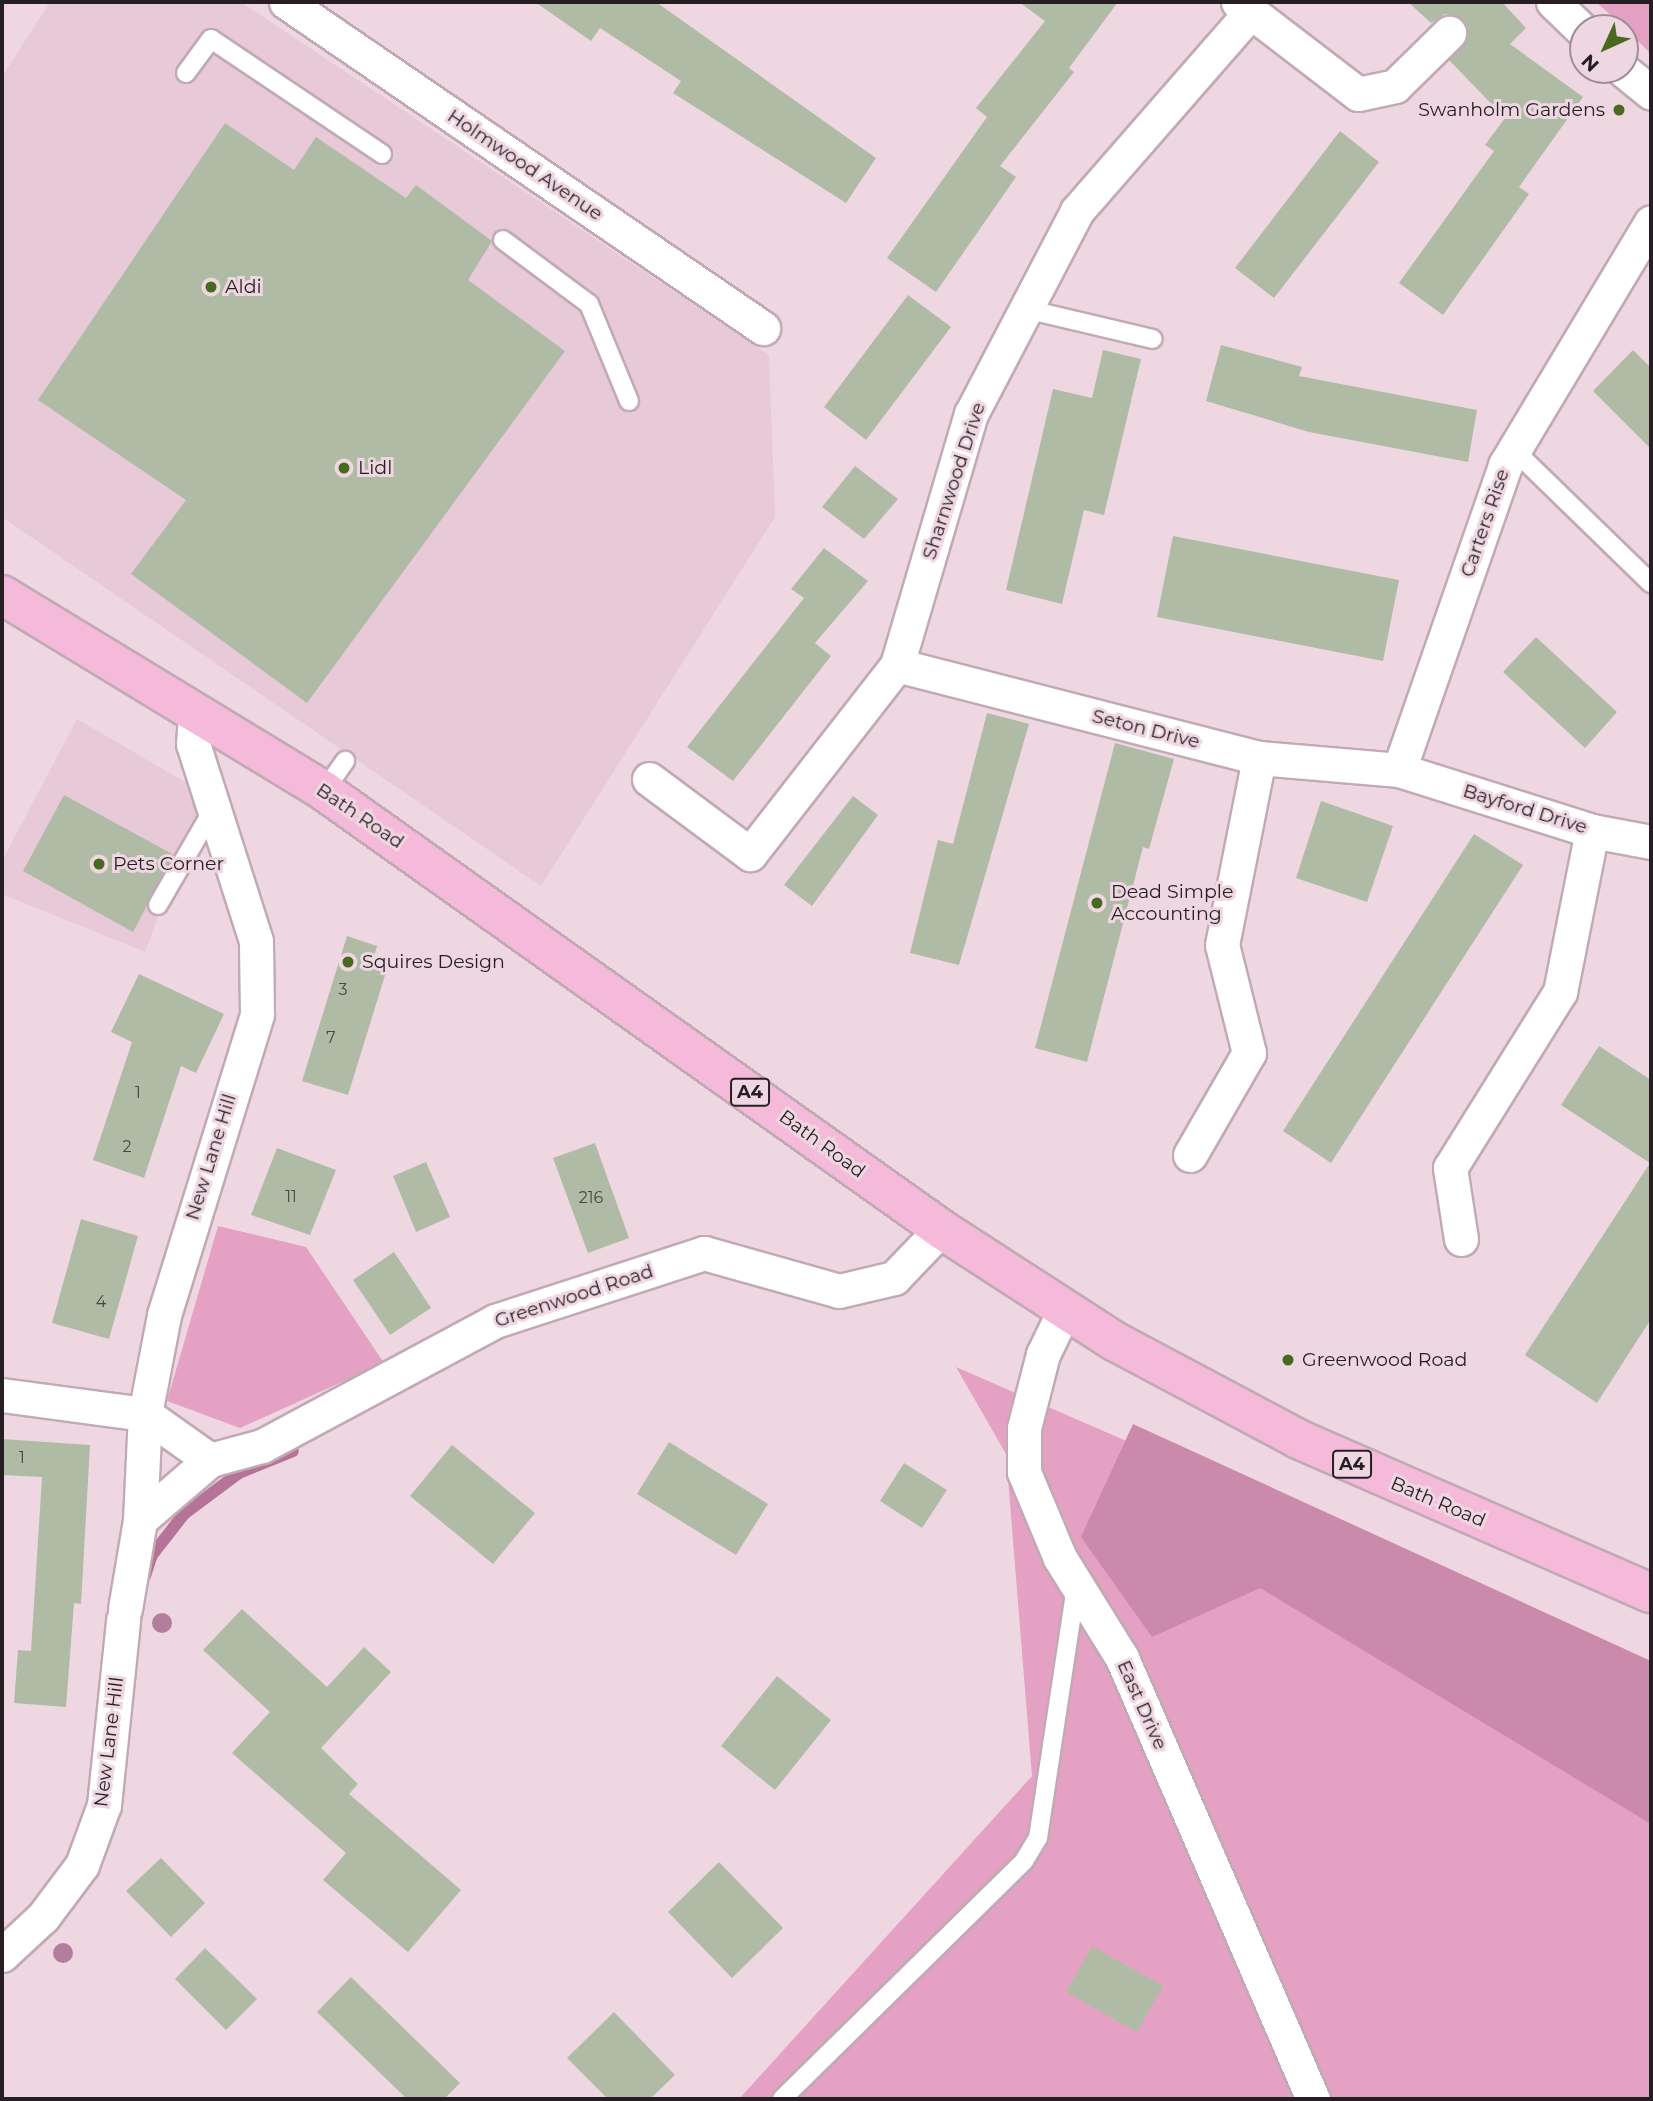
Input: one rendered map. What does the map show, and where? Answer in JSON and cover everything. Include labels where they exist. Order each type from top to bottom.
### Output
[{"type":"main road","name":"Bath Road","points":[[2,595],[195,712],[334,776],[941,1229],[1064,1311],[1298,1439],[1651,1593]]},
{"type":"street","name":"Holmwood Avenue","points":[[287,2],[764,328]]},
{"type":"street","points":[[1553,2],[1569,17]]},
{"type":"street","name":"Sharnwood Drive","points":[[649,779],[750,854],[897,665],[971,414],[1077,211],[1243,8],[1357,94],[1395,86],[1449,33]]},
{"type":"street","name":"Carters Rise","points":[[1399,770],[1514,450],[1651,222]]},
{"type":"street","name":"Seton Drive","points":[[897,665],[1259,758],[1399,770]]},
{"type":"street","name":"New Lane Hill","points":[[2,1955],[43,1917],[82,1865],[104,1805],[124,1614],[140,1520],[145,1414],[164,1315],[257,1014],[256,941],[216,805],[192,744],[195,712]]},
{"type":"street","points":[[1190,1155],[1250,1053],[1222,945],[1259,758]]},
{"type":"street","name":"Bayford Drive","points":[[1399,770],[1592,831],[1651,842]]},
{"type":"street","points":[[1461,1239],[1450,1168],[1560,992],[1592,831]]},
{"type":"street","name":"Greenwood Road","points":[[140,1520],[210,1460],[262,1446],[495,1321],[705,1253],[839,1291],[894,1278],[941,1229]]},
{"type":"street","name":"East Drive","points":[[1064,1311],[1043,1354],[1024,1428],[1024,1472],[1077,1585],[1122,1658],[1313,2099]]},
{"type":"street","points":[[2,1395],[145,1414],[210,1460]]},
{"type":"lane","points":[[186,73],[211,38],[382,154]]},
{"type":"lane","points":[[503,240],[589,304],[629,401]]},
{"type":"lane","points":[[1026,309],[1153,339]]},
{"type":"lane","points":[[1514,450],[1651,583]]},
{"type":"lane","points":[[158,905],[216,805]]},
{"type":"lane","points":[[782,2099],[1024,1861],[1038,1838],[1077,1585]]},
{"type":"shaded area","points":[[50,2],[241,2],[769,355],[775,517],[541,886],[2,517],[2,77]]},
{"type":"shaded area","points":[[1596,2],[1651,2],[1651,54],[1639,42],[1639,14],[1609,14]]},
{"type":"shaded area","points":[[77,719],[204,793],[145,952],[2,894],[2,861]]},
{"type":"shaded area","points":[[218,1226],[306,1247],[384,1363],[240,1428],[167,1401]]},
{"type":"shaded area","points":[[956,1367],[1651,1669],[1651,2099],[739,2099],[1032,1776],[1006,1454]]},
{"type":"shaded area","points":[[1133,1424],[1651,1661],[1651,1824],[1260,1588],[1152,1637],[1081,1537]]},
{"type":"building","points":[[535,2],[656,2],[876,158],[846,203],[673,93],[681,81],[600,28],[591,41]]},
{"type":"building","points":[[1019,2],[1118,2],[1069,68],[1074,72],[1000,166],[1016,177],[936,292],[887,258],[987,117],[976,108],[1045,21]]},
{"type":"building","points":[[1408,2],[1502,2],[1526,28],[1510,44],[1583,97],[1519,187],[1529,194],[1443,315],[1399,283],[1494,151],[1485,145],[1505,118],[1449,60],[1467,39],[1463,20],[1445,14],[1431,23]]},
{"type":"building","name":"Lidl","points":[[225,123],[294,170],[316,137],[406,198],[416,185],[492,241],[468,280],[565,351],[307,703],[131,574],[186,500],[38,400]]},
{"type":"building","points":[[1340,131],[1379,162],[1274,298],[1235,268]]},
{"type":"building","points":[[908,295],[951,327],[866,440],[824,407]]},
{"type":"building","points":[[1221,345],[1302,367],[1299,376],[1477,410],[1468,462],[1309,432],[1206,401]]},
{"type":"building","points":[[1103,350],[1141,359],[1104,515],[1084,510],[1062,604],[1006,590],[1053,389],[1092,398]]},
{"type":"building","points":[[1633,350],[1651,368],[1651,449],[1593,391]]},
{"type":"building","points":[[855,466],[898,499],[864,539],[822,507]]},
{"type":"building","points":[[1173,536],[1399,580],[1383,661],[1157,617]]},
{"type":"building","points":[[824,548],[868,581],[815,643],[831,656],[733,781],[687,747],[804,598],[791,589]]},
{"type":"building","points":[[1536,637],[1617,712],[1585,748],[1503,672]]},
{"type":"building","points":[[987,713],[1029,724],[959,965],[910,953],[938,840],[953,844]]},
{"type":"building","points":[[1115,743],[1174,759],[1149,849],[1143,847],[1087,1062],[1035,1048]]},
{"type":"building","name":"Pets Corner","points":[[64,795],[174,855],[133,932],[23,871]]},
{"type":"building","points":[[853,796],[878,815],[812,906],[784,885]]},
{"type":"building","points":[[1321,801],[1393,826],[1367,902],[1296,878]]},
{"type":"building","points":[[1474,834],[1523,865],[1331,1163],[1283,1131]]},
{"type":"building","points":[[347,936],[377,946],[371,967],[386,972],[348,1095],[302,1081]]},
{"type":"building","points":[[139,974],[224,1014],[196,1073],[181,1066],[144,1178],[93,1160],[132,1042],[111,1032]]},
{"type":"building","points":[[1599,1046],[1651,1080],[1651,1319],[1597,1403],[1525,1355],[1650,1163],[1561,1105]]},
{"type":"building","points":[[595,1143],[629,1238],[588,1253],[553,1158]]},
{"type":"building","points":[[277,1148],[336,1170],[310,1235],[251,1215]]},
{"type":"building","points":[[426,1162],[450,1217],[416,1232],[393,1176]]},
{"type":"building","points":[[81,1219],[138,1236],[109,1339],[52,1323]]},
{"type":"building","points":[[394,1252],[431,1308],[390,1335],[353,1280]]},
{"type":"building","points":[[2,1439],[90,1445],[81,1604],[74,1603],[66,1707],[14,1703],[18,1650],[31,1651],[42,1477],[2,1475]]},
{"type":"building","points":[[669,1442],[768,1504],[736,1555],[637,1494]]},
{"type":"building","points":[[452,1445],[535,1513],[493,1564],[410,1496]]},
{"type":"building","points":[[904,1463],[947,1490],[922,1528],[880,1501]]},
{"type":"building","points":[[242,1609],[327,1687],[364,1647],[391,1672],[321,1748],[358,1784],[349,1794],[461,1890],[408,1952],[323,1880],[346,1853],[232,1753],[270,1712],[203,1650]]},
{"type":"building","points":[[777,1676],[831,1720],[775,1790],[721,1746]]},
{"type":"building","points":[[161,1858],[205,1903],[171,1937],[126,1891]]},
{"type":"building","points":[[719,1862],[783,1928],[732,1978],[668,1912]]},
{"type":"building","points":[[1092,1946],[1163,1986],[1137,2032],[1066,1992]]},
{"type":"building","points":[[205,1948],[257,1999],[226,2030],[175,1979]]},
{"type":"building","points":[[351,1977],[460,2083],[444,2099],[407,2099],[317,2012]]},
{"type":"building","points":[[614,2012],[675,2075],[650,2099],[608,2099],[567,2058]]},
{"type":"waterway","points":[[145,1576],[152,1555],[184,1514],[239,1473],[293,1451]]},
{"type":"place","name":"Swanholm Gardens","points":[[1619,110]]},
{"type":"place","name":"Aldi","points":[[211,287]]},
{"type":"place","name":"Lidl","points":[[344,468]]},
{"type":"place","name":"Pets Corner","points":[[99,864]]},
{"type":"place","name":"Dead Simple Accounting","points":[[1097,903]]},
{"type":"place","name":"Squires Design","points":[[348,962]]},
{"type":"place","name":"Greenwood Road","points":[[1288,1360]]}]
